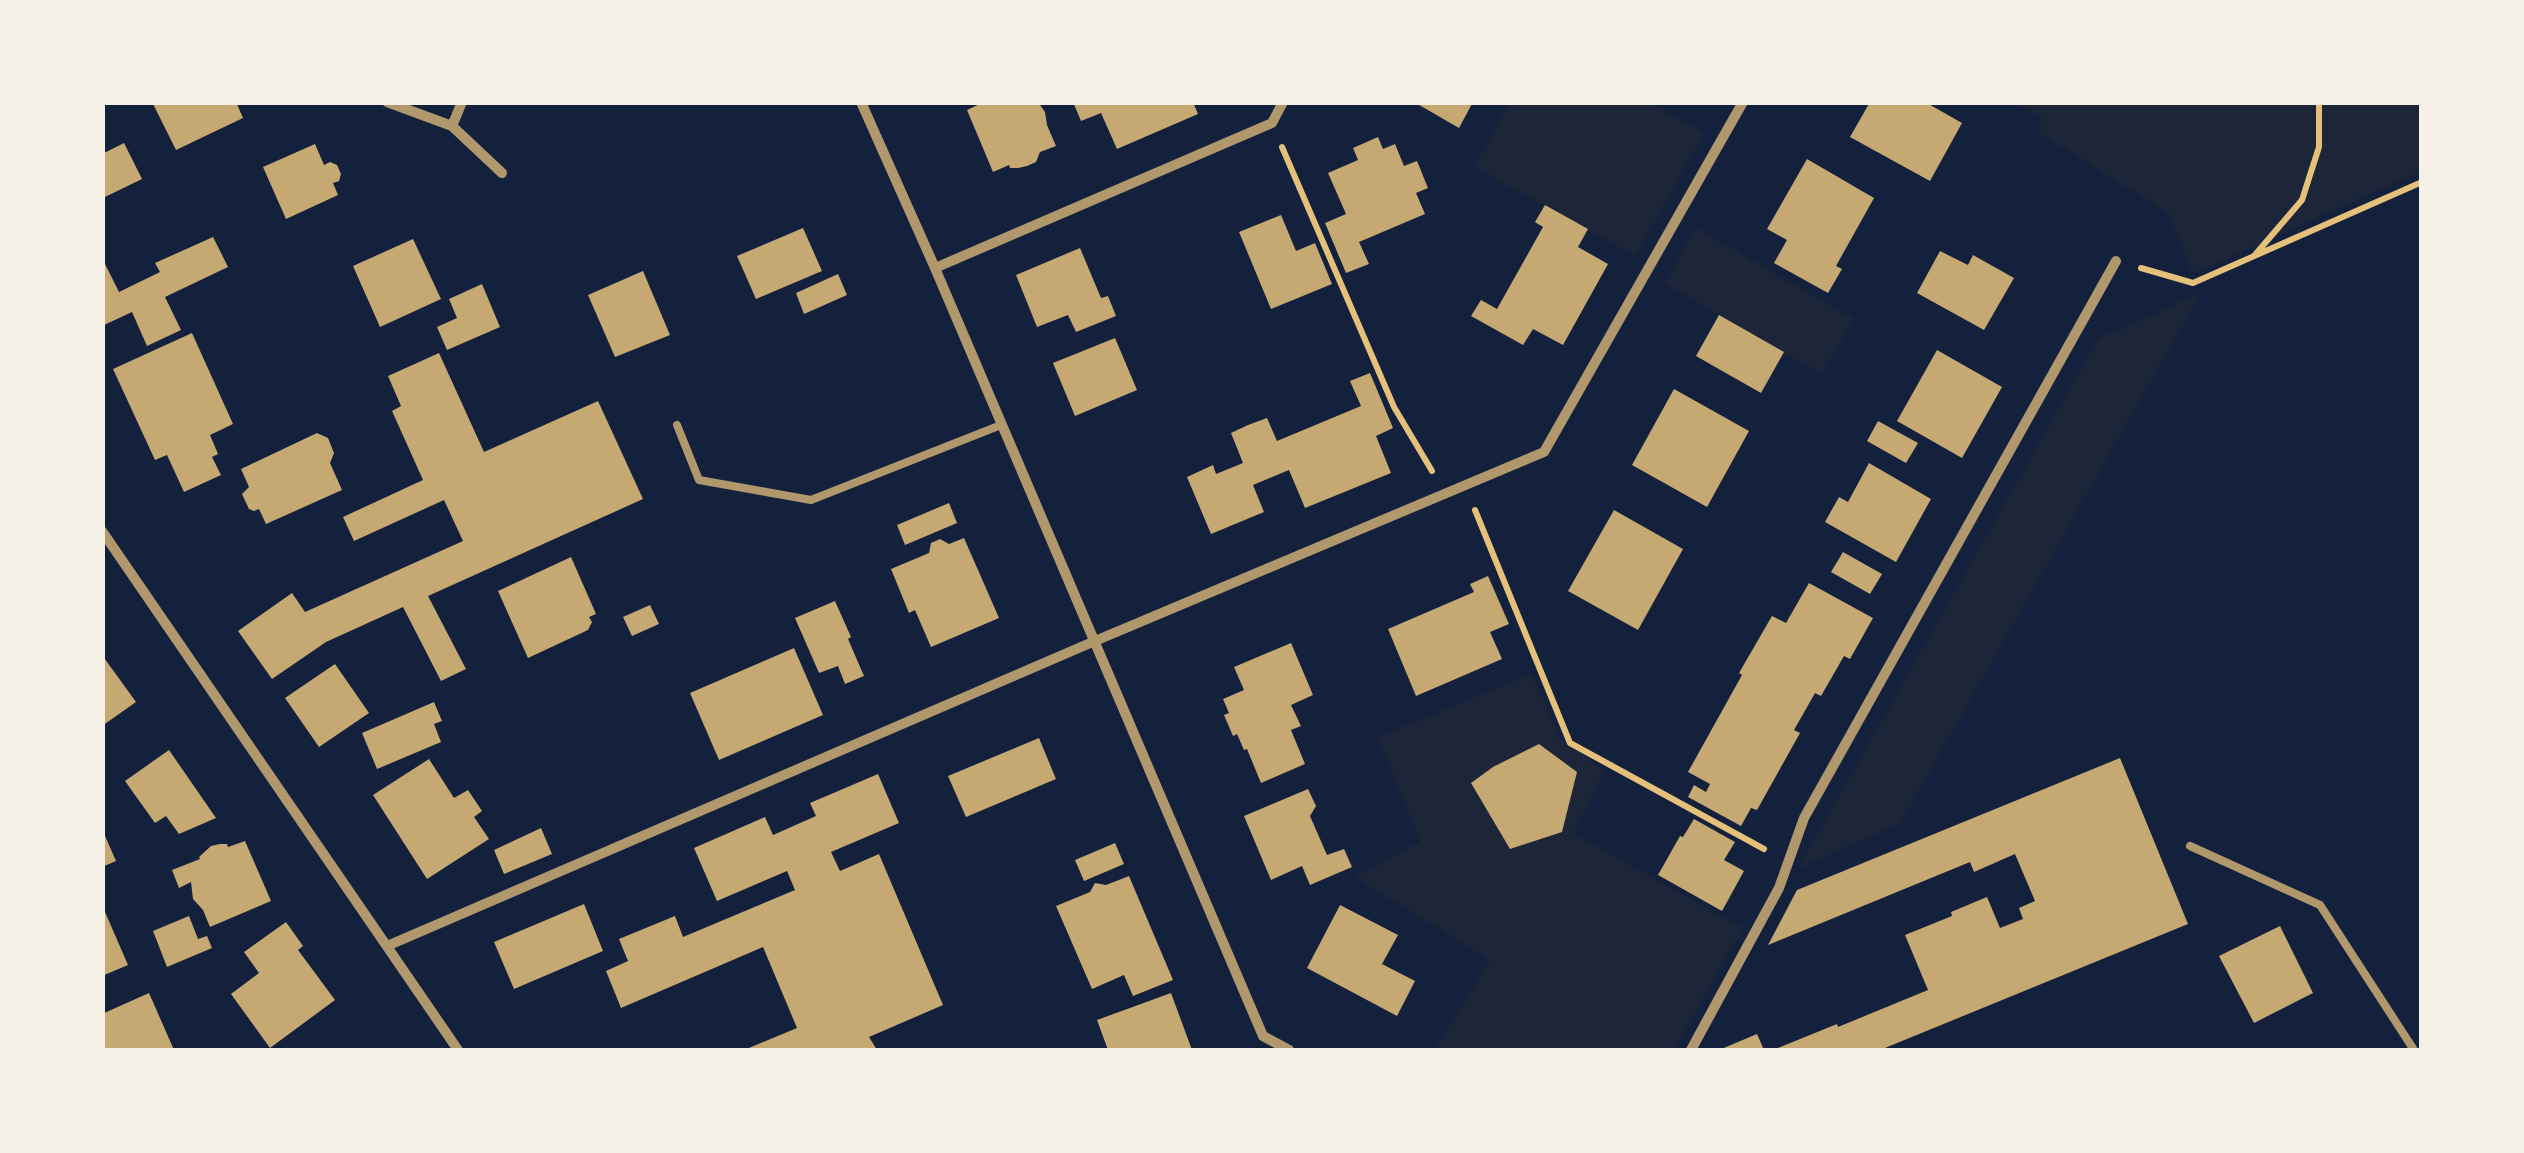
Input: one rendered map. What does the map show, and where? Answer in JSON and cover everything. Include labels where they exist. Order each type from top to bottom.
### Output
[{"type":"street","points":[[387,102],[452,126],[502,173]]},
{"type":"street","points":[[452,126],[462,102]]},
{"type":"street","points":[[861,102],[1262,1036],[1288,1050]]},
{"type":"street","points":[[935,268],[1272,122],[1283,102]]},
{"type":"street","points":[[388,946],[1094,641],[1544,452],[1743,102]]},
{"type":"street","points":[[1690,1050],[1779,888],[1804,818],[2116,261]]},
{"type":"street","points":[[102,531],[458,1050]]},
{"type":"lane","points":[[677,425],[699,480],[811,500],[1001,425]]},
{"type":"lane","points":[[2190,846],[2320,905],[2414,1050]]},
{"type":"path","points":[[2253,258],[2302,200],[2319,147],[2319,102]]},
{"type":"path","points":[[1272,122],[1394,407],[1445,494]]},
{"type":"path","points":[[2116,261],[2193,283],[2422,182]]},
{"type":"path","points":[[1465,486],[1570,743],[1788,862]]},
{"type":"shaded area","points":[[1510,103],[1649,103],[1704,133],[1636,256],[1474,167]]},
{"type":"shaded area","points":[[2015,103],[2421,103],[2421,171],[2193,274],[2168,213],[2037,131],[2043,119]]},
{"type":"shaded area","points":[[1696,228],[1854,319],[1821,374],[1664,283]]},
{"type":"shaded area","points":[[2201,293],[1900,824],[1798,868],[2098,339]]},
{"type":"shaded area","points":[[1532,674],[1560,739],[1605,771],[1573,833],[1743,928],[1674,1050],[1435,1050],[1490,960],[1354,877],[1421,842],[1377,737]]},
{"type":"building","points":[[152,102],[236,102],[243,118],[176,150]]},
{"type":"building","points":[[984,102],[1038,102],[1056,146],[1040,152],[1036,162],[1027,166],[1009,165],[993,172],[967,110]]},
{"type":"building","points":[[1073,102],[1193,102],[1198,114],[1117,149],[1101,113],[1081,121]]},
{"type":"building","points":[[1414,102],[1473,102],[1459,128]]},
{"type":"building","points":[[1870,102],[1925,102],[1962,123],[1930,181],[1850,137]]},
{"type":"building","points":[[1378,137],[1383,149],[1395,144],[1404,166],[1417,161],[1428,188],[1416,193],[1425,214],[1359,242],[1369,264],[1346,273],[1325,223],[1346,214],[1328,173],[1358,160],[1353,148]]},
{"type":"building","points":[[124,143],[142,179],[105,197],[102,154]]},
{"type":"building","points":[[315,144],[324,165],[337,165],[341,174],[339,181],[333,183],[338,195],[286,219],[263,167]]},
{"type":"building","points":[[1807,159],[1874,198],[1836,266],[1842,269],[1828,293],[1774,263],[1787,240],[1767,229]]},
{"type":"building","points":[[1545,205],[1588,229],[1578,247],[1608,264],[1563,345],[1533,329],[1523,345],[1471,316],[1481,300],[1497,309],[1543,227],[1535,222]]},
{"type":"building","points":[[1281,215],[1296,251],[1315,243],[1332,284],[1271,309],[1239,232]]},
{"type":"building","points":[[803,228],[822,271],[756,299],[737,256]]},
{"type":"building","points":[[213,237],[228,267],[165,297],[181,330],[147,346],[132,312],[102,326],[102,258],[119,292],[160,272],[155,263]]},
{"type":"building","points":[[413,239],[441,299],[380,327],[353,266]]},
{"type":"building","points":[[1080,248],[1101,298],[1108,296],[1116,316],[1076,332],[1068,315],[1037,327],[1016,275]]},
{"type":"building","points":[[1940,251],[1968,265],[1973,255],[2014,278],[1984,330],[1917,293]]},
{"type":"building","points":[[643,271],[670,335],[615,357],[588,295]]},
{"type":"building","points":[[838,274],[847,295],[804,314],[796,293]]},
{"type":"building","points":[[482,284],[500,327],[447,350],[437,327],[457,318],[449,299]]},
{"type":"building","points":[[1719,315],[1784,352],[1761,393],[1696,356]]},
{"type":"building","points":[[192,333],[233,424],[210,435],[218,454],[212,457],[221,475],[184,492],[167,455],[155,460],[113,369]]},
{"type":"building","points":[[1115,338],[1137,390],[1075,416],[1053,363]]},
{"type":"building","points":[[1937,350],[2002,387],[1962,458],[1897,421]]},
{"type":"building","points":[[439,353],[484,452],[598,401],[643,499],[428,596],[466,669],[441,681],[403,607],[326,642],[272,679],[238,631],[292,593],[305,612],[463,541],[444,500],[354,541],[343,517],[423,480],[392,411],[401,406],[388,376]]},
{"type":"building","points":[[1370,373],[1393,428],[1376,436],[1391,473],[1305,508],[1289,470],[1253,485],[1264,512],[1211,534],[1187,477],[1213,465],[1216,474],[1243,463],[1231,433],[1248,425],[1267,418],[1277,441],[1361,406],[1350,381]]},
{"type":"building","points":[[1674,389],[1749,431],[1707,507],[1632,465]]},
{"type":"building","points":[[1878,421],[1918,443],[1906,463],[1867,441]]},
{"type":"building","points":[[317,433],[328,438],[334,453],[330,463],[342,490],[266,524],[259,509],[249,509],[242,494],[249,487],[241,469]]},
{"type":"building","points":[[1869,463],[1931,499],[1896,562],[1825,522],[1839,497],[1848,502]]},
{"type":"building","points":[[949,503],[957,523],[905,545],[897,525]]},
{"type":"building","points":[[1614,510],[1683,549],[1638,630],[1568,591]]},
{"type":"building","points":[[964,538],[999,618],[931,647],[915,610],[909,613],[891,569],[929,553],[931,543],[940,539],[949,544]]},
{"type":"building","points":[[1843,552],[1882,574],[1870,594],[1831,572]]},
{"type":"building","points":[[571,557],[596,614],[589,617],[592,622],[588,630],[528,658],[498,591]]},
{"type":"building","points":[[1488,576],[1509,624],[1490,632],[1502,659],[1416,696],[1388,629],[1474,592],[1470,584]]},
{"type":"building","points":[[1809,583],[1873,618],[1850,659],[1844,656],[1821,696],[1815,693],[1794,730],[1800,733],[1757,810],[1751,808],[1741,826],[1688,797],[1694,785],[1706,792],[1710,784],[1688,772],[1772,616],[1786,623]]},
{"type":"building","points":[[835,601],[864,676],[845,684],[838,666],[819,673],[795,618]]},
{"type":"building","points":[[650,605],[659,624],[632,636],[623,617]]},
{"type":"building","points":[[1291,643],[1313,695],[1291,705],[1301,726],[1291,730],[1305,764],[1261,783],[1247,749],[1244,750],[1237,734],[1233,736],[1224,715],[1229,713],[1223,699],[1244,690],[1234,667]]},
{"type":"building","points":[[794,648],[823,715],[719,760],[690,693]]},
{"type":"building","points":[[102,655],[136,702],[102,726]]},
{"type":"building","points":[[335,664],[369,713],[319,747],[285,698]]},
{"type":"building","points":[[434,702],[442,721],[434,724],[441,742],[377,769],[362,733]]},
{"type":"building","points":[[1039,738],[1056,779],[966,817],[948,776]]},
{"type":"building","points":[[1539,744],[1577,772],[1562,832],[1510,849],[1471,783]]},
{"type":"building","points":[[169,750],[216,818],[179,834],[166,816],[155,823],[125,781]]},
{"type":"building","points":[[2120,758],[2188,924],[1880,1050],[1773,1050],[1928,990],[1905,935],[1987,897],[2000,928],[2023,919],[2019,908],[2035,901],[2015,854],[1974,872],[1970,862],[1768,945],[1797,890]]},
{"type":"building","points":[[429,759],[454,798],[468,790],[482,811],[474,817],[489,839],[427,879],[373,795]]},
{"type":"building","points":[[878,774],[899,823],[831,852],[840,871],[879,854],[943,1005],[869,1037],[877,1050],[744,1050],[797,1028],[763,947],[621,1008],[606,971],[628,961],[619,939],[675,916],[683,937],[795,890],[787,871],[717,901],[694,848],[765,817],[773,835],[816,816],[810,803]]},
{"type":"building","points":[[1308,789],[1316,806],[1310,816],[1327,855],[1344,849],[1352,867],[1310,885],[1302,866],[1271,880],[1244,816]]},
{"type":"building","points":[[1694,819],[1735,842],[1724,860],[1744,871],[1722,911],[1658,875]]},
{"type":"building","points":[[541,828],[552,854],[504,874],[494,850]]},
{"type":"building","points":[[102,829],[116,861],[102,867]]},
{"type":"building","points":[[245,841],[271,901],[210,927],[193,899],[191,882],[179,888],[172,870],[200,859],[211,846],[228,847]]},
{"type":"building","points":[[1115,843],[1124,864],[1084,881],[1075,860]]},
{"type":"building","points":[[1129,876],[1173,980],[1133,996],[1124,975],[1092,989],[1056,906],[1090,892],[1095,883],[1106,885]]},
{"type":"building","points":[[584,904],[603,951],[514,989],[494,942]]},
{"type":"building","points":[[102,905],[128,965],[102,976]]},
{"type":"building","points":[[1340,905],[1398,935],[1382,964],[1415,981],[1397,1016],[1307,968]]},
{"type":"building","points":[[189,916],[198,939],[207,936],[212,948],[167,967],[153,931]]},
{"type":"building","points":[[286,922],[303,946],[298,950],[335,1000],[270,1048],[231,994],[259,973],[244,952]]},
{"type":"building","points":[[2280,926],[2313,993],[2254,1023],[2219,956]]},
{"type":"building","points":[[149,993],[174,1050],[102,1050],[102,1014]]},
{"type":"building","points":[[1171,993],[1192,1050],[1108,1050],[1097,1020]]},
{"type":"building","points":[[1757,1034],[1764,1050],[1719,1050]]}]
